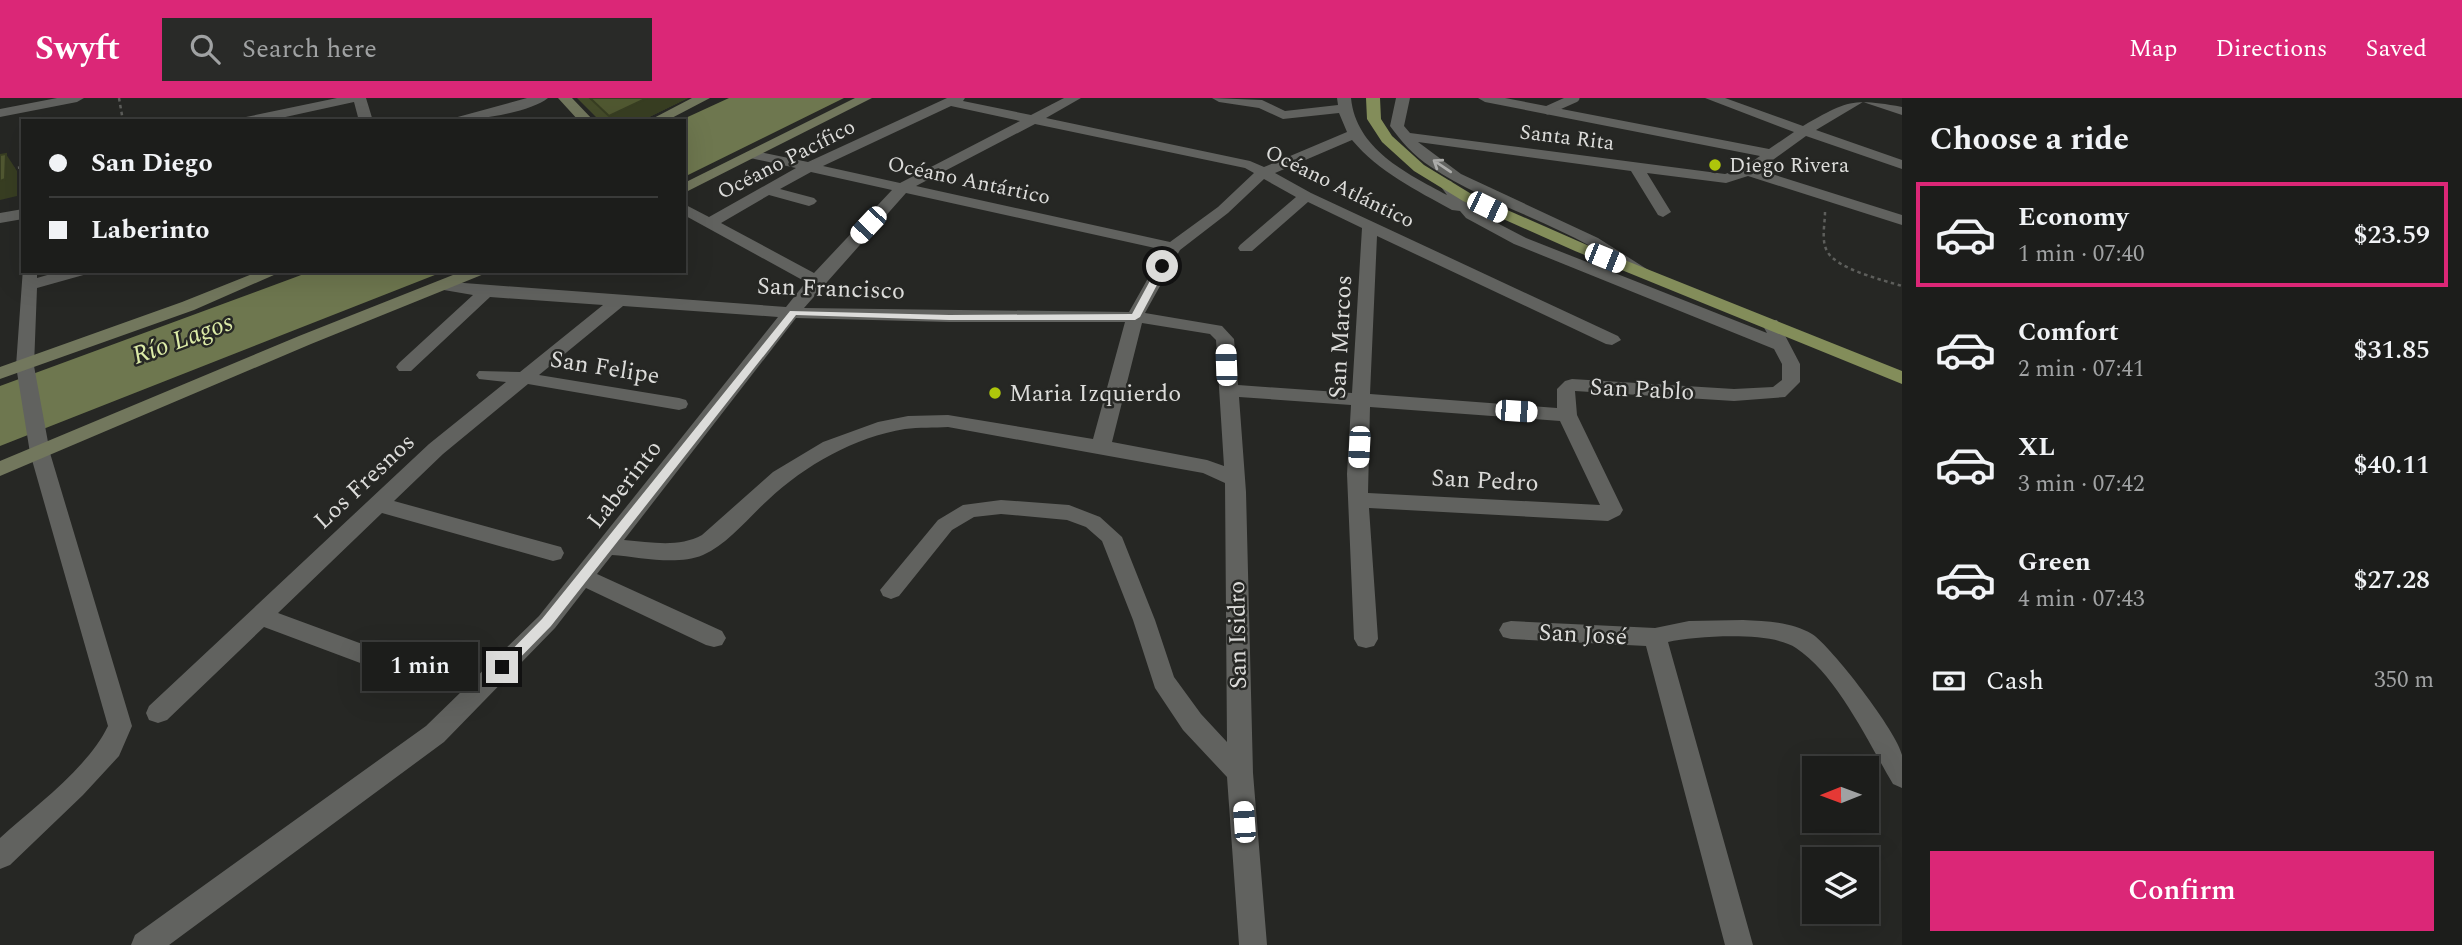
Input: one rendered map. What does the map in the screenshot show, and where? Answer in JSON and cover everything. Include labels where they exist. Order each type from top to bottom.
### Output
[{"type":"main road","points":[[1373,98],[1374,119],[1387,139],[1419,168],[1506,216],[1902,378]]},
{"type":"street","points":[[0,113],[77,98]]},
{"type":"street","points":[[256,119],[357,98],[365,119]]},
{"type":"street","points":[[460,119],[541,98]]},
{"type":"street","points":[[565,98],[585,119]]},
{"type":"street","points":[[658,119],[704,98]]},
{"type":"street","points":[[686,188],[865,98]]},
{"type":"street","name":"Laberinto","points":[[145,945],[435,734],[547,622],[816,281],[903,187],[1074,98]]},
{"type":"street","points":[[1219,98],[1262,104],[1283,115],[1343,103],[1354,134],[1383,163],[1471,215],[1520,242],[1784,346]]},
{"type":"street","points":[[1403,98],[1397,126],[1407,142],[1454,174],[1518,209],[1587,238],[1653,278]]},
{"type":"street","points":[[1485,98],[1771,154]]},
{"type":"street","points":[[1712,98],[1902,165]]},
{"type":"street","points":[[1748,172],[1804,131],[1862,98],[1902,111]]},
{"type":"street","name":"Océano Atlántico","points":[[954,100],[1250,165],[1306,196],[1612,341]]},
{"type":"street","name":"Océano Pacífico","points":[[709,223],[809,167],[954,100]]},
{"type":"street","points":[[1101,447],[1135,317],[1173,247],[1223,209],[1262,173],[1354,134]]},
{"type":"street","name":"Santa Rita","points":[[1404,136],[1726,178],[1748,172]]},
{"type":"street","name":"Océano Antártico","points":[[755,155],[1173,247]]},
{"type":"street","points":[[1636,167],[1663,212]]},
{"type":"street","points":[[1748,172],[1902,220]]},
{"type":"street","points":[[1446,184],[1471,215]]},
{"type":"street","points":[[766,190],[809,201]]},
{"type":"street","points":[[1246,248],[1306,196]]},
{"type":"street","points":[[686,210],[816,281]]},
{"type":"street","points":[[0,218],[21,214]]},
{"type":"street","name":"San Marcos","points":[[1367,628],[1357,474],[1370,226]]},
{"type":"street","points":[[0,856],[74,787],[110,748],[120,726],[39,448],[26,370],[29,278],[66,273]]},
{"type":"street","points":[[0,373],[26,370],[270,273]]},
{"type":"street","points":[[0,468],[39,448],[473,273]]},
{"type":"street","name":"San Francisco","points":[[444,285],[486,292],[793,313],[949,317],[1135,317],[1216,330]]},
{"type":"street","points":[[405,367],[486,292]]},
{"type":"street","name":"Los Fresnos","points":[[158,713],[436,449],[620,301]]},
{"type":"street","name":"San Pablo","points":[[1608,513],[1613,510],[1567,415],[1566,389],[1572,385],[1734,395],[1778,393],[1791,382],[1791,364],[1771,324]]},
{"type":"street","name":"San Isidro","points":[[1216,330],[1226,339],[1227,390],[1235,479],[1240,773],[1253,945]]},
{"type":"street","name":"San Felipe","points":[[485,375],[524,378],[679,404]]},
{"type":"street","points":[[1227,390],[1567,415]]},
{"type":"street","points":[[608,547],[680,552],[695,550],[710,541],[780,477],[830,447],[878,428],[908,422],[948,421],[1101,447],[1207,467],[1235,479]]},
{"type":"street","name":"San Pedro","points":[[1360,500],[1608,513]]},
{"type":"street","points":[[378,504],[553,552]]},
{"type":"street","points":[[891,590],[945,526],[970,510],[1001,507],[1069,513],[1093,522],[1111,537],[1144,620],[1163,681],[1192,722],[1240,773]]},
{"type":"street","points":[[583,577],[714,638]]},
{"type":"street","points":[[260,615],[396,666]]},
{"type":"street","name":"San José","points":[[1511,630],[1655,637],[1674,630],[1741,629],[1776,633],[1802,640],[1819,654],[1850,694],[1902,776]]},
{"type":"street","points":[[1655,637],[1739,945]]},
{"type":"lane","points":[[1548,110],[1575,98]]},
{"type":"path","points":[[119,98],[123,119]]},
{"type":"path","points":[[0,172],[21,167]]},
{"type":"path","points":[[1825,205],[1826,249],[1830,256],[1902,286]]},
{"type":"water","points":[[729,98],[844,98],[686,176],[686,119],[683,119]]},
{"type":"water","name":"Río Lagos","points":[[307,273],[440,273],[0,446],[0,386]]},
{"type":"building","points":[[590,98],[647,98],[609,116]]},
{"type":"building","points":[[6,154],[5,179],[0,181],[0,155]]},
{"type":"place","name":"Diego Rivera","points":[[1715,165]]},
{"type":"place","name":"Maria Izquierdo","points":[[995,393]]},
{"type":"route","points":[[502,667],[547,622],[793,313],[949,317],[1135,317],[1162,266]]}]
